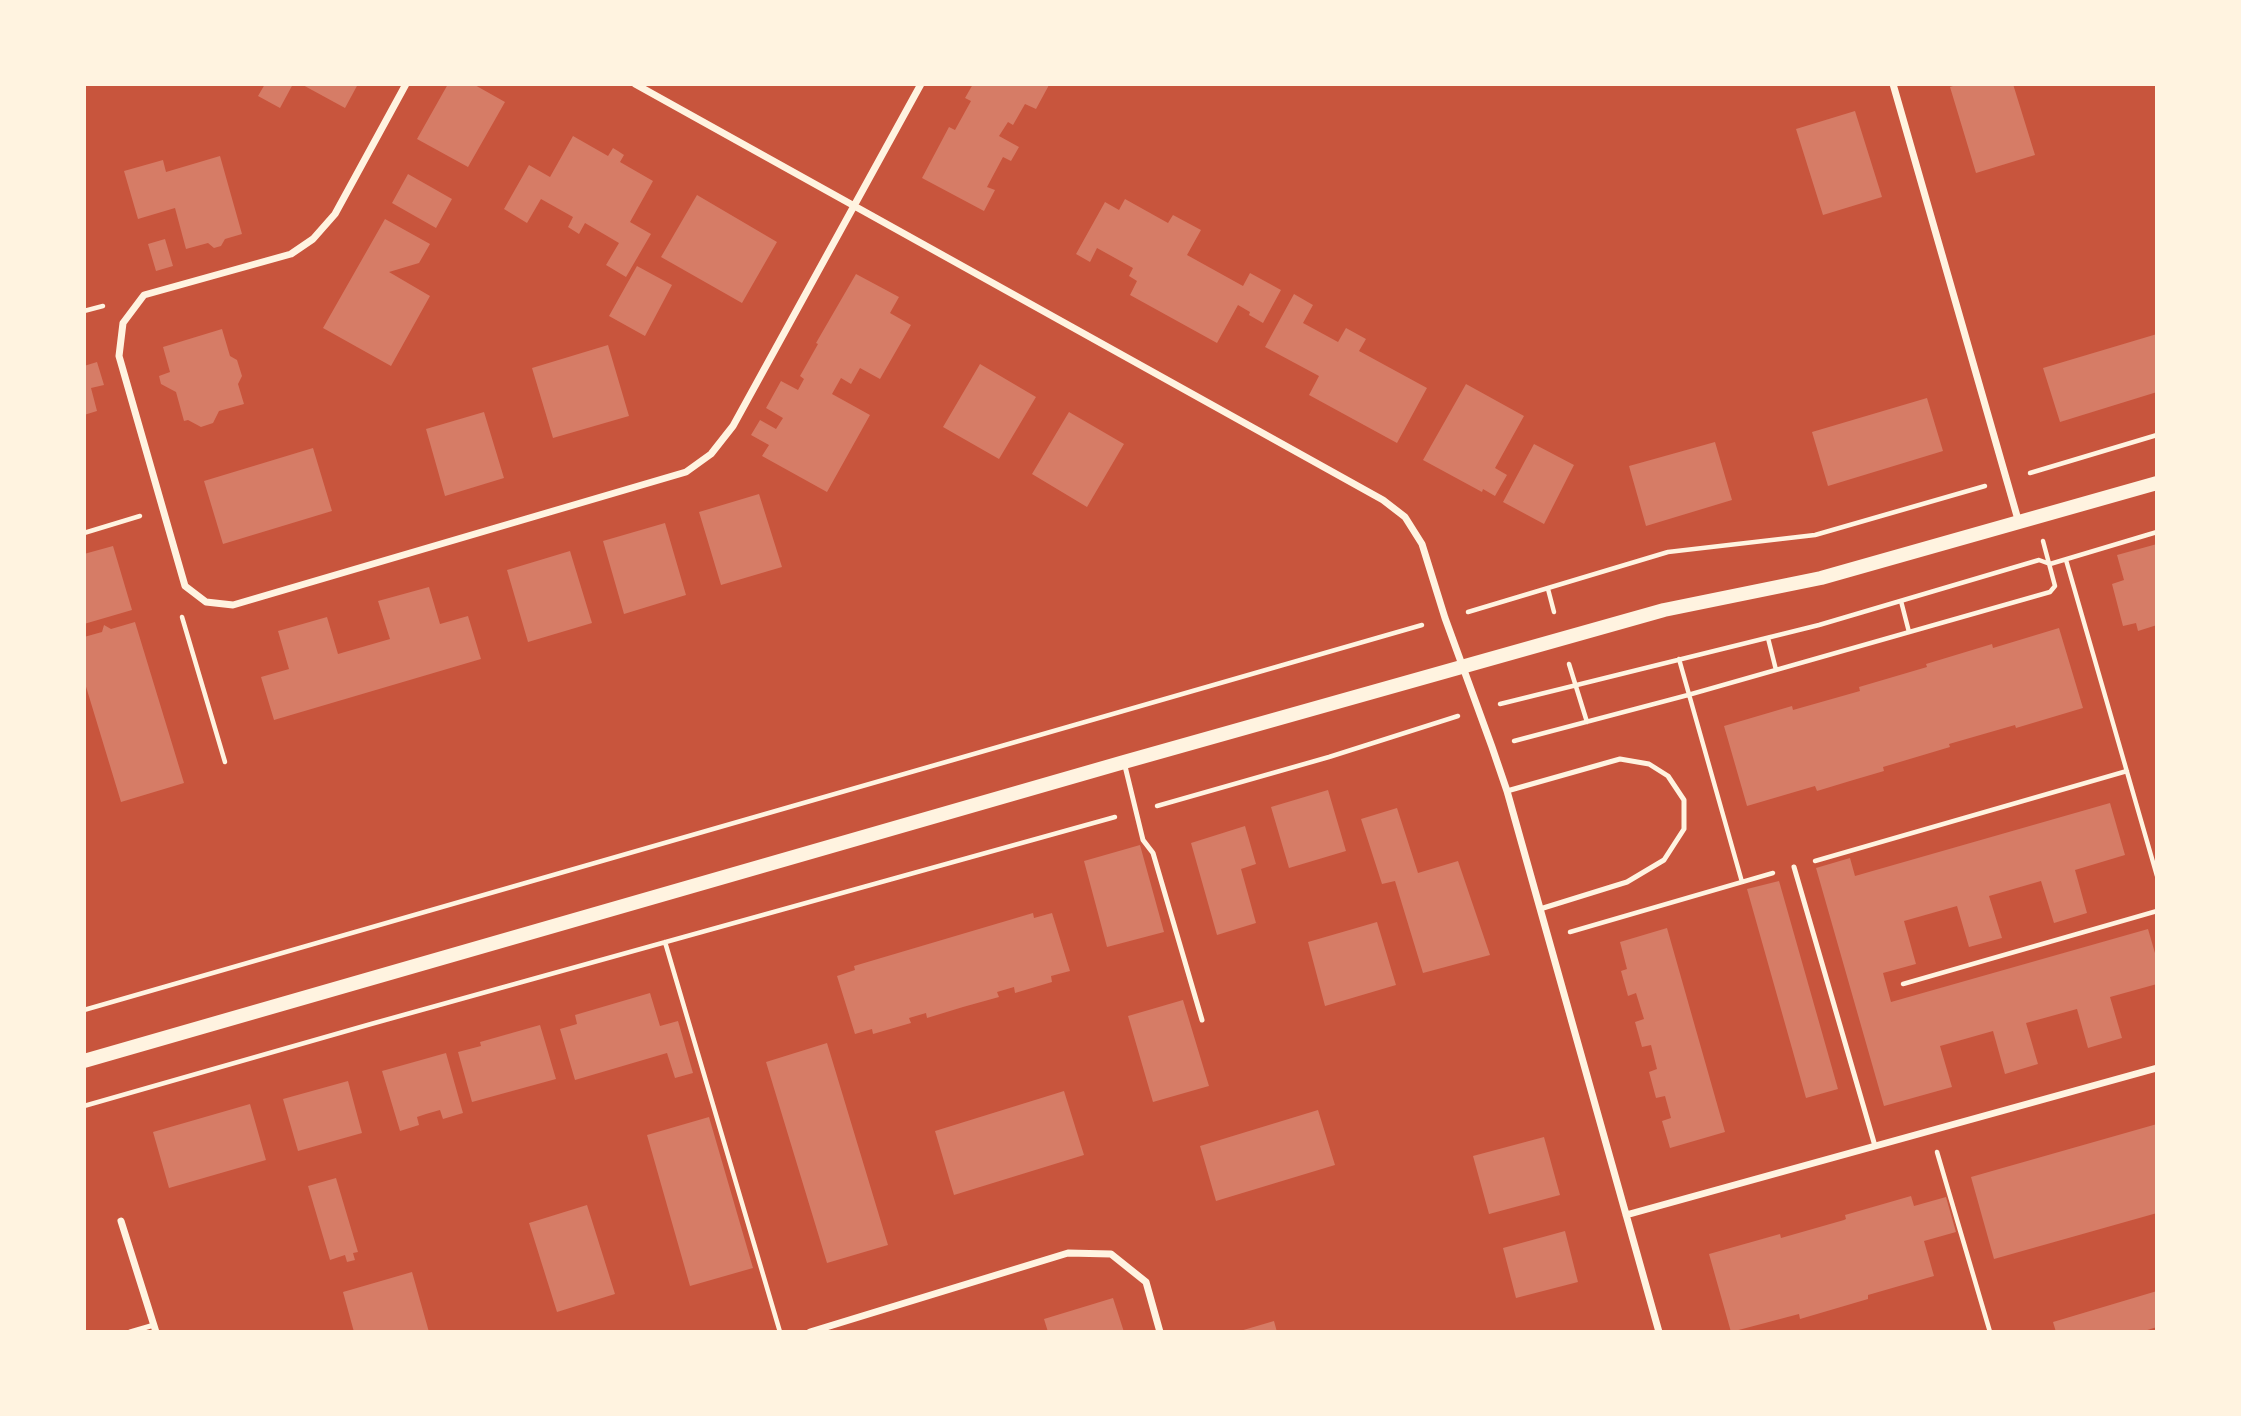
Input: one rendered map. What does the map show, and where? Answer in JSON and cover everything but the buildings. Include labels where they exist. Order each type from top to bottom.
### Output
[{"type":"main road","points":[[84,1061],[1664,610],[1821,578],[2157,483]]},
{"type":"street","points":[[406,84],[335,214],[313,239],[291,254],[144,295],[123,323],[119,356],[185,586],[206,602],[233,605],[686,472],[711,454],[733,426],[921,84]]},
{"type":"street","points":[[635,84],[1383,500],[1405,517],[1422,544],[1445,618],[1507,791],[1659,1332]]},
{"type":"street","points":[[1893,84],[2019,523]]},
{"type":"street","points":[[1626,1215],[2157,1068]]},
{"type":"street","points":[[121,1221],[155,1328]]},
{"type":"street","points":[[810,1332],[1068,1253],[1111,1254],[1146,1282],[1160,1332]]},
{"type":"lane","points":[[1507,791],[1620,759],[1649,764],[1668,776],[1684,800],[1684,828],[1664,860],[1627,882],[1540,909]]},
{"type":"lane","points":[[1124,762],[1143,840],[1153,853],[1202,1020]]},
{"type":"lane","points":[[1794,867],[1875,1146]]},
{"type":"lane","points":[[130,1332],[155,1328]]},
{"type":"path","points":[[84,1010],[1668,552],[1815,535],[2157,435]]},
{"type":"path","points":[[84,533],[163,510]]},
{"type":"path","points":[[84,1106],[1136,812],[1329,757],[1479,710],[1768,638],[2039,560],[2050,564],[2066,560],[2157,532]]},
{"type":"path","points":[[2066,560],[2157,876]]},
{"type":"path","points":[[1492,747],[1688,695],[2050,592],[2055,586],[2050,564]]},
{"type":"path","points":[[185,586],[174,589],[225,762]]},
{"type":"path","points":[[1901,601],[1909,632]]},
{"type":"path","points":[[1768,638],[1776,670]]},
{"type":"path","points":[[1679,659],[1742,882]]},
{"type":"path","points":[[1575,685],[1587,722]]},
{"type":"path","points":[[1549,939],[2127,771]]},
{"type":"path","points":[[1903,984],[2157,911]]},
{"type":"path","points":[[664,942],[780,1332]]},
{"type":"path","points":[[1931,1131],[1990,1332]]}]
